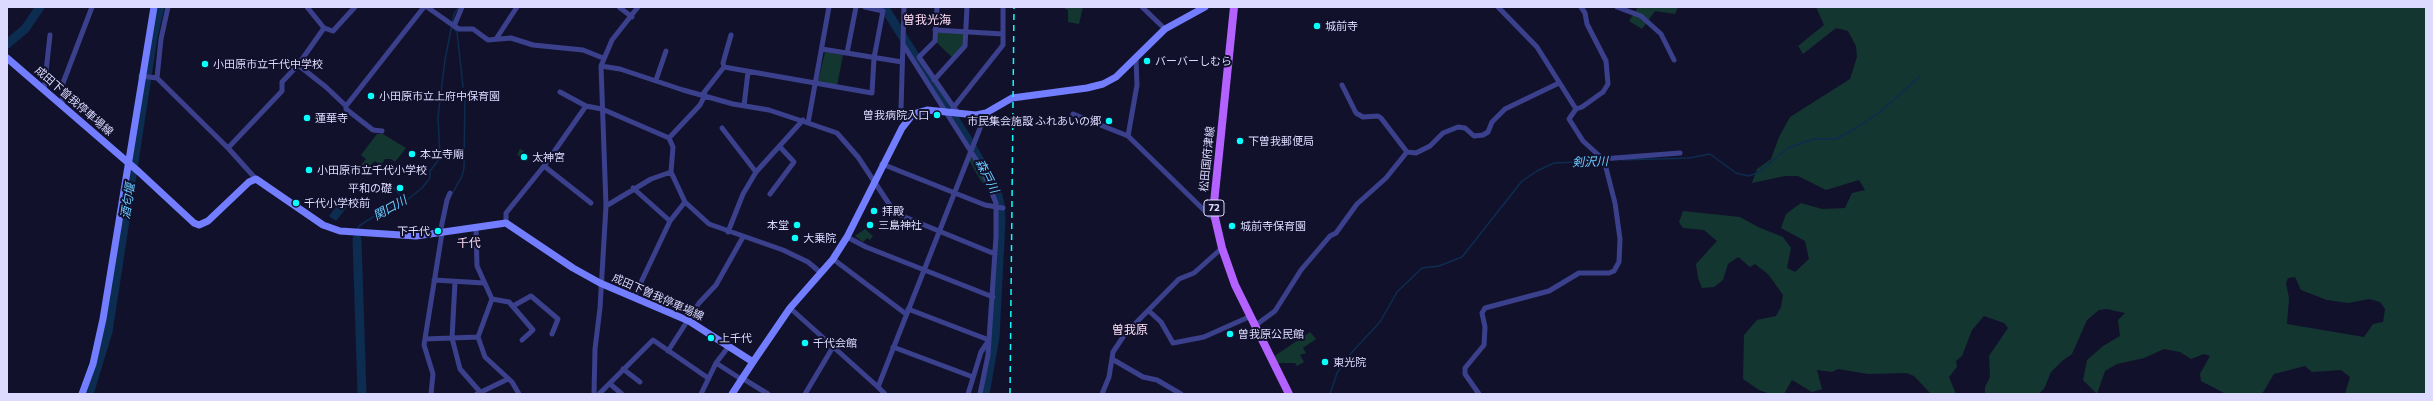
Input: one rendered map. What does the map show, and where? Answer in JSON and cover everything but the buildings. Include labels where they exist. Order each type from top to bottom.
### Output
[{"type":"main road","points":[[82,394],[93,364],[103,319],[141,76],[154,7]]},
{"type":"main road","points":[[732,394],[790,308],[833,259],[847,237],[882,164],[907,120],[919,111],[955,110],[976,115],[986,113],[1012,98],[1087,88],[1103,84],[1116,78],[1136,60],[1165,29],[1205,7]]},
{"type":"main road","name":"松田国府津線","points":[[1234,7],[1214,203],[1215,218],[1222,248],[1235,285],[1289,394]]},
{"type":"main road","name":"成田下曽我停車場線","points":[[7,58],[128,162],[194,223],[199,225],[208,221],[249,182],[256,179]]},
{"type":"main road","points":[[256,179],[323,225],[340,231],[416,236],[506,223]]},
{"type":"main road","name":"成田下曽我停車場線","points":[[506,223],[573,268],[600,283],[689,321],[753,362]]},
{"type":"street","points":[[62,106],[63,83],[92,7]]},
{"type":"street","points":[[155,78],[168,7]]},
{"type":"street","points":[[307,7],[324,28],[333,31],[355,7]]},
{"type":"street","points":[[346,106],[424,7]]},
{"type":"street","points":[[427,7],[459,29],[473,29],[488,40],[511,38],[533,45],[583,50],[603,58]]},
{"type":"street","points":[[452,24],[462,7]]},
{"type":"street","points":[[496,39],[517,7]]},
{"type":"street","points":[[619,7],[632,17]]},
{"type":"street","points":[[594,394],[606,206],[601,66],[603,58],[616,34],[632,17],[638,7]]},
{"type":"street","points":[[728,232],[743,194],[756,172],[805,122],[815,83],[829,7]]},
{"type":"street","points":[[847,53],[856,7]]},
{"type":"street","points":[[724,67],[872,93],[874,58],[883,11],[865,7]]},
{"type":"street","points":[[904,7],[901,109],[907,120]]},
{"type":"street","points":[[937,7],[934,41],[919,57],[955,110],[1003,45],[1003,7]]},
{"type":"street","points":[[934,80],[965,46],[967,7]]},
{"type":"street","points":[[1142,7],[1165,29]]},
{"type":"street","points":[[1498,7],[1537,47],[1576,109]]},
{"type":"street","points":[[1479,394],[1465,374],[1465,368],[1484,345],[1485,327],[1482,314],[1485,308],[1549,291],[1579,273],[1609,273],[1614,271],[1619,262],[1620,239],[1615,203],[1604,161],[1583,141],[1569,119],[1576,109],[1582,108],[1603,92],[1608,84],[1606,61],[1586,24],[1585,13],[1581,7]]},
{"type":"street","points":[[1617,7],[1640,16],[1661,34],[1674,60]]},
{"type":"street","points":[[228,148],[282,91],[282,82],[298,65],[324,28]]},
{"type":"street","points":[[935,30],[1003,34]]},
{"type":"street","points":[[669,138],[700,104],[703,95],[724,67],[731,34]]},
{"type":"street","points":[[44,90],[50,35]]},
{"type":"street","points":[[903,44],[990,184],[999,208],[988,356],[980,394]]},
{"type":"street","points":[[822,49],[902,62]]},
{"type":"street","points":[[656,80],[666,51]]},
{"type":"street","points":[[1128,136],[1127,128],[1137,85],[1136,60]]},
{"type":"street","points":[[298,65],[346,106],[346,109],[374,130],[382,132]]},
{"type":"street","points":[[601,66],[620,69],[744,106],[769,110],[837,133],[858,157],[895,213],[995,254]]},
{"type":"street","points":[[744,106],[748,72]]},
{"type":"street","points":[[141,76],[155,78],[228,148],[256,179]]},
{"type":"street","points":[[1407,152],[1420,152],[1443,133],[1458,127],[1465,128],[1474,136],[1483,135],[1488,132],[1492,122],[1505,109],[1559,83]]},
{"type":"street","points":[[1342,84],[1356,113],[1364,117],[1378,116],[1381,118],[1407,152]]},
{"type":"street","points":[[560,92],[586,106],[602,109],[669,138],[673,147],[671,172],[685,202],[709,224],[728,232],[783,250],[808,262],[821,273]]},
{"type":"street","points":[[506,223],[506,213],[544,166],[586,106]]},
{"type":"street","points":[[878,387],[970,150],[986,113]]},
{"type":"street","points":[[1073,114],[1128,136],[1209,215],[1215,218]]},
{"type":"street","points":[[722,128],[756,172]]},
{"type":"street","points":[[770,194],[794,162],[780,147]]},
{"type":"street","points":[[1256,325],[1275,311],[1302,270],[1330,236],[1336,233],[1357,204],[1386,178],[1407,152]]},
{"type":"street","points":[[1604,161],[1680,154]]},
{"type":"street","points":[[882,164],[999,208]]},
{"type":"street","points":[[544,166],[591,203]]},
{"type":"street","points":[[606,206],[633,188],[671,172]]},
{"type":"street","points":[[633,188],[670,221]]},
{"type":"street","points":[[431,394],[433,374],[424,345],[441,233],[447,200],[450,193]]},
{"type":"street","points":[[634,297],[670,221],[685,202]]},
{"type":"street","points":[[476,228],[477,266],[492,299],[478,337],[485,357],[508,379],[519,394]]},
{"type":"street","points":[[668,351],[689,321],[699,303],[716,285],[743,237]]},
{"type":"street","points":[[847,237],[866,247],[993,297]]},
{"type":"street","points":[[1102,394],[1109,378],[1113,352],[1125,334],[1179,279],[1194,273],[1222,248]]},
{"type":"street","points":[[833,259],[906,314]]},
{"type":"street","points":[[434,280],[484,283]]},
{"type":"street","points":[[456,282],[452,338],[460,369],[480,393],[508,379]]},
{"type":"street","points":[[513,306],[531,296],[558,318],[552,334]]},
{"type":"street","points":[[492,299],[509,302],[533,330],[522,340]]},
{"type":"street","points":[[790,308],[885,394]]},
{"type":"street","points":[[908,308],[989,340]]},
{"type":"street","points":[[1149,311],[1161,322],[1173,343],[1204,337],[1251,316]]},
{"type":"street","points":[[425,339],[478,337]]},
{"type":"street","points":[[599,394],[653,340],[708,378]]},
{"type":"street","points":[[968,394],[981,352],[989,340]]},
{"type":"street","points":[[701,394],[716,363],[729,346]]},
{"type":"street","points":[[805,394],[833,347]]},
{"type":"street","points":[[893,347],[973,378]]},
{"type":"street","points":[[1112,360],[1143,377],[1157,380],[1181,394]]},
{"type":"street","points":[[716,363],[768,394]]},
{"type":"street","points":[[623,369],[640,382]]},
{"type":"street","points":[[610,384],[622,394]]},
{"type":"green space","points":[[1065,7],[1083,7],[1079,24],[1068,22],[1068,10],[1065,9]]},
{"type":"green space","points":[[1638,7],[1678,7],[1675,14],[1655,11],[1642,29],[1629,21]]},
{"type":"green space","points":[[1816,7],[2426,7],[2426,394],[2345,394],[2350,377],[2341,370],[2312,372],[2305,366],[2274,374],[2262,394],[2226,394],[2201,381],[2200,374],[2210,356],[2204,354],[2191,359],[2180,352],[2164,349],[2144,358],[2117,364],[2105,371],[2097,394],[2083,380],[2087,360],[2103,346],[2120,336],[2118,320],[2125,313],[2107,309],[2099,310],[2087,320],[2072,354],[2051,372],[2044,389],[2038,394],[1985,394],[1985,387],[1990,377],[1989,356],[2008,328],[2004,323],[1984,316],[1972,330],[1962,356],[1956,361],[1957,367],[1949,377],[1956,394],[1931,394],[1914,376],[1906,373],[1868,374],[1838,369],[1832,372],[1817,370],[1822,389],[1812,392],[1792,380],[1784,394],[1770,394],[1759,390],[1743,379],[1744,335],[1757,320],[1776,316],[1781,307],[1783,295],[1768,274],[1755,264],[1750,267],[1738,257],[1728,264],[1723,280],[1714,287],[1702,288],[1698,278],[1696,264],[1717,241],[1704,230],[1683,228],[1679,222],[1683,211],[1740,217],[1758,227],[1783,237],[1791,248],[1787,268],[1795,272],[1809,259],[1805,241],[1781,228],[1786,214],[1801,203],[1822,209],[1845,208],[1852,193],[1865,190],[1859,180],[1826,190],[1798,176],[1785,176],[1752,183],[1757,169],[1771,159],[1779,137],[1790,117],[1850,79],[1857,57],[1856,46],[1848,31],[1836,28],[1803,54],[1798,46],[1824,25]],"holes":[[[2295,277],[2301,290],[2327,300],[2348,303],[2369,299],[2380,302],[2385,309],[2383,322],[2373,324],[2364,337],[2287,324],[2289,298],[2286,283],[2288,278]]]},
{"type":"green space","points":[[936,32],[965,33],[964,46],[953,58],[936,42]]},
{"type":"green space","points":[[825,52],[843,55],[837,86],[818,81]]},
{"type":"green space","points":[[377,134],[383,134],[406,148],[395,162],[391,159],[385,159],[381,165],[375,161],[366,169],[361,165],[366,159],[361,155]]},
{"type":"green space","points":[[520,149],[524,151],[522,155],[526,157],[528,153],[527,162],[517,155]]},
{"type":"green space","points":[[971,155],[981,169],[990,189],[981,181],[975,171],[969,160]]},
{"type":"green space","points":[[865,229],[873,236],[870,240],[867,238],[863,242],[855,236]]},
{"type":"green space","points":[[1310,332],[1316,339],[1303,348],[1306,353],[1300,355],[1304,362],[1297,366],[1295,363],[1280,363],[1277,365],[1273,357]]},
{"type":"water","points":[[340,202],[347,207],[336,221],[329,216]]},
{"type":"waterway","points":[[7,44],[25,29],[40,7]]},
{"type":"waterway","name":"酒匂堰","points":[[89,394],[108,332],[153,37],[160,7]]},
{"type":"waterway","name":"関口川","points":[[357,230],[359,226],[379,213],[406,201],[422,188],[430,178],[430,171],[440,158],[438,117],[445,60],[454,14],[459,7]]},
{"type":"waterway","name":"森戸川","points":[[884,7],[968,140],[996,188],[1000,204],[1001,221],[995,337],[985,394]]},
{"type":"waterway","points":[[453,28],[457,32],[463,87]]},
{"type":"waterway","name":"剣沢川","points":[[1622,160],[1689,158],[1710,154],[1736,173],[1749,176],[1759,172],[1788,148],[1813,139],[1836,139],[1856,128],[1880,112],[1919,77]]},
{"type":"waterway","points":[[452,194],[462,176],[464,168],[465,91]]},
{"type":"waterway","name":"剣沢川","points":[[1330,394],[1337,373],[1352,352],[1380,322],[1397,292],[1422,268],[1439,266],[1462,257],[1522,181],[1537,171],[1554,163],[1603,161]]},
{"type":"waterway","points":[[389,183],[406,201]]},
{"type":"waterway","name":"関口川","points":[[357,234],[357,239]]},
{"type":"waterway","name":"関口川","points":[[357,239],[362,394]]},
{"type":"railway","points":[[1010,394],[1014,7]]},
{"type":"place","name":"城前寺","points":[[1317,26]]},
{"type":"place","name":"バーバーしむら","points":[[1147,61]]},
{"type":"place","name":"小田原市立千代中学校","points":[[205,64]]},
{"type":"place","name":"小田原市立上府中保育園","points":[[371,96]]},
{"type":"place","name":"曽我病院入口","points":[[937,115]]},
{"type":"place","name":"蓮華寺","points":[[307,118]]},
{"type":"place","name":"市民集会施設 ふれあいの郷","points":[[1109,121]]},
{"type":"place","name":"下曽我郵便局","points":[[1240,141]]},
{"type":"place","name":"本立寺廟","points":[[412,154]]},
{"type":"place","name":"太神宮","points":[[524,157]]},
{"type":"place","name":"小田原市立千代小学校","points":[[309,170]]},
{"type":"place","name":"平和の礎","points":[[400,188]]},
{"type":"place","name":"千代小学校前","points":[[296,203]]},
{"type":"place","name":"拝殿","points":[[874,211]]},
{"type":"place","name":"本堂","points":[[797,225]]},
{"type":"place","name":"三島神社","points":[[870,225]]},
{"type":"place","name":"城前寺保育園","points":[[1232,226]]},
{"type":"place","name":"下千代","points":[[438,231]]},
{"type":"place","name":"大乗院","points":[[795,238]]},
{"type":"place","name":"曽我原公民館","points":[[1230,334]]},
{"type":"place","name":"上千代","points":[[711,338]]},
{"type":"place","name":"千代会館","points":[[805,343]]},
{"type":"place","name":"東光院","points":[[1325,362]]},
{"type":"district","name":"曽我光海","points":[[927,20]]},
{"type":"district","name":"千代","points":[[469,243]]},
{"type":"district","name":"曽我原","points":[[1130,330]]}]
